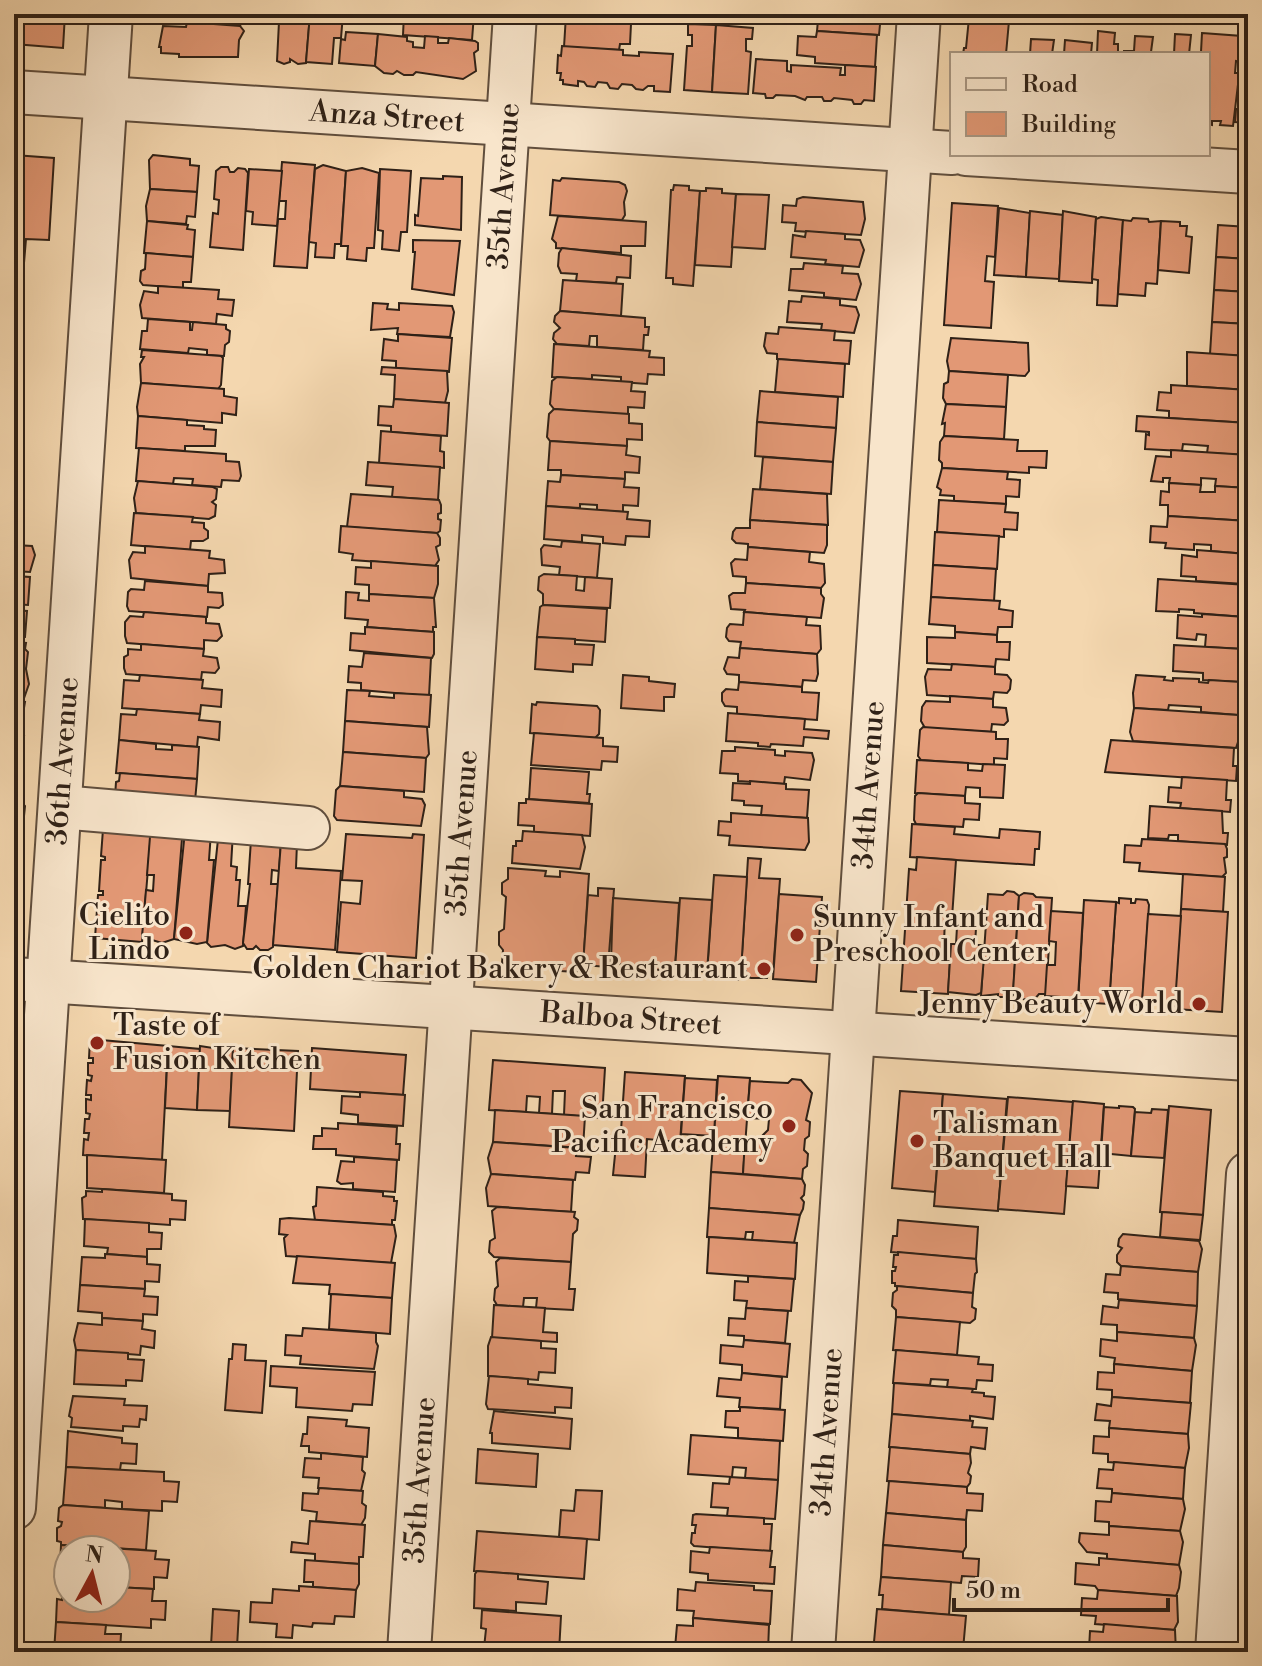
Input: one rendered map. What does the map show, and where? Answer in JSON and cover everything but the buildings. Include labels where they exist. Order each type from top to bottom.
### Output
[{"type":"street","name":"36th Avenue","points":[[14,1508],[31,980],[60,807],[111,14]]},
{"type":"street","name":"35th Avenue","points":[[409,1652],[515,14]]},
{"type":"street","name":"34th Avenue","points":[[813,1652],[919,14]]},
{"type":"street","name":"Anza Street","points":[[14,92],[950,153]]},
{"type":"street","points":[[997,156],[1248,172]]},
{"type":"street","points":[[60,807],[308,828]]},
{"type":"street","name":"Balboa Street","points":[[31,980],[1248,1059]]},
{"type":"street","points":[[1217,1652],[1248,1174]]},
{"type":"place","name":"Cielito Lindo","points":[[186,933]]},
{"type":"place","name":"Sunny Infant and Preschool Center","points":[[797,935]]},
{"type":"place","name":"Golden Chariot Bakery & Restaurant","points":[[764,969]]},
{"type":"place","name":"Jenny Beauty World","points":[[1199,1004]]},
{"type":"place","name":"Taste of Fusion Kitchen","points":[[97,1043]]},
{"type":"place","name":"San Francisco Pacific Academy","points":[[789,1126]]},
{"type":"place","name":"Talisman Banquet Hall","points":[[917,1141]]}]
